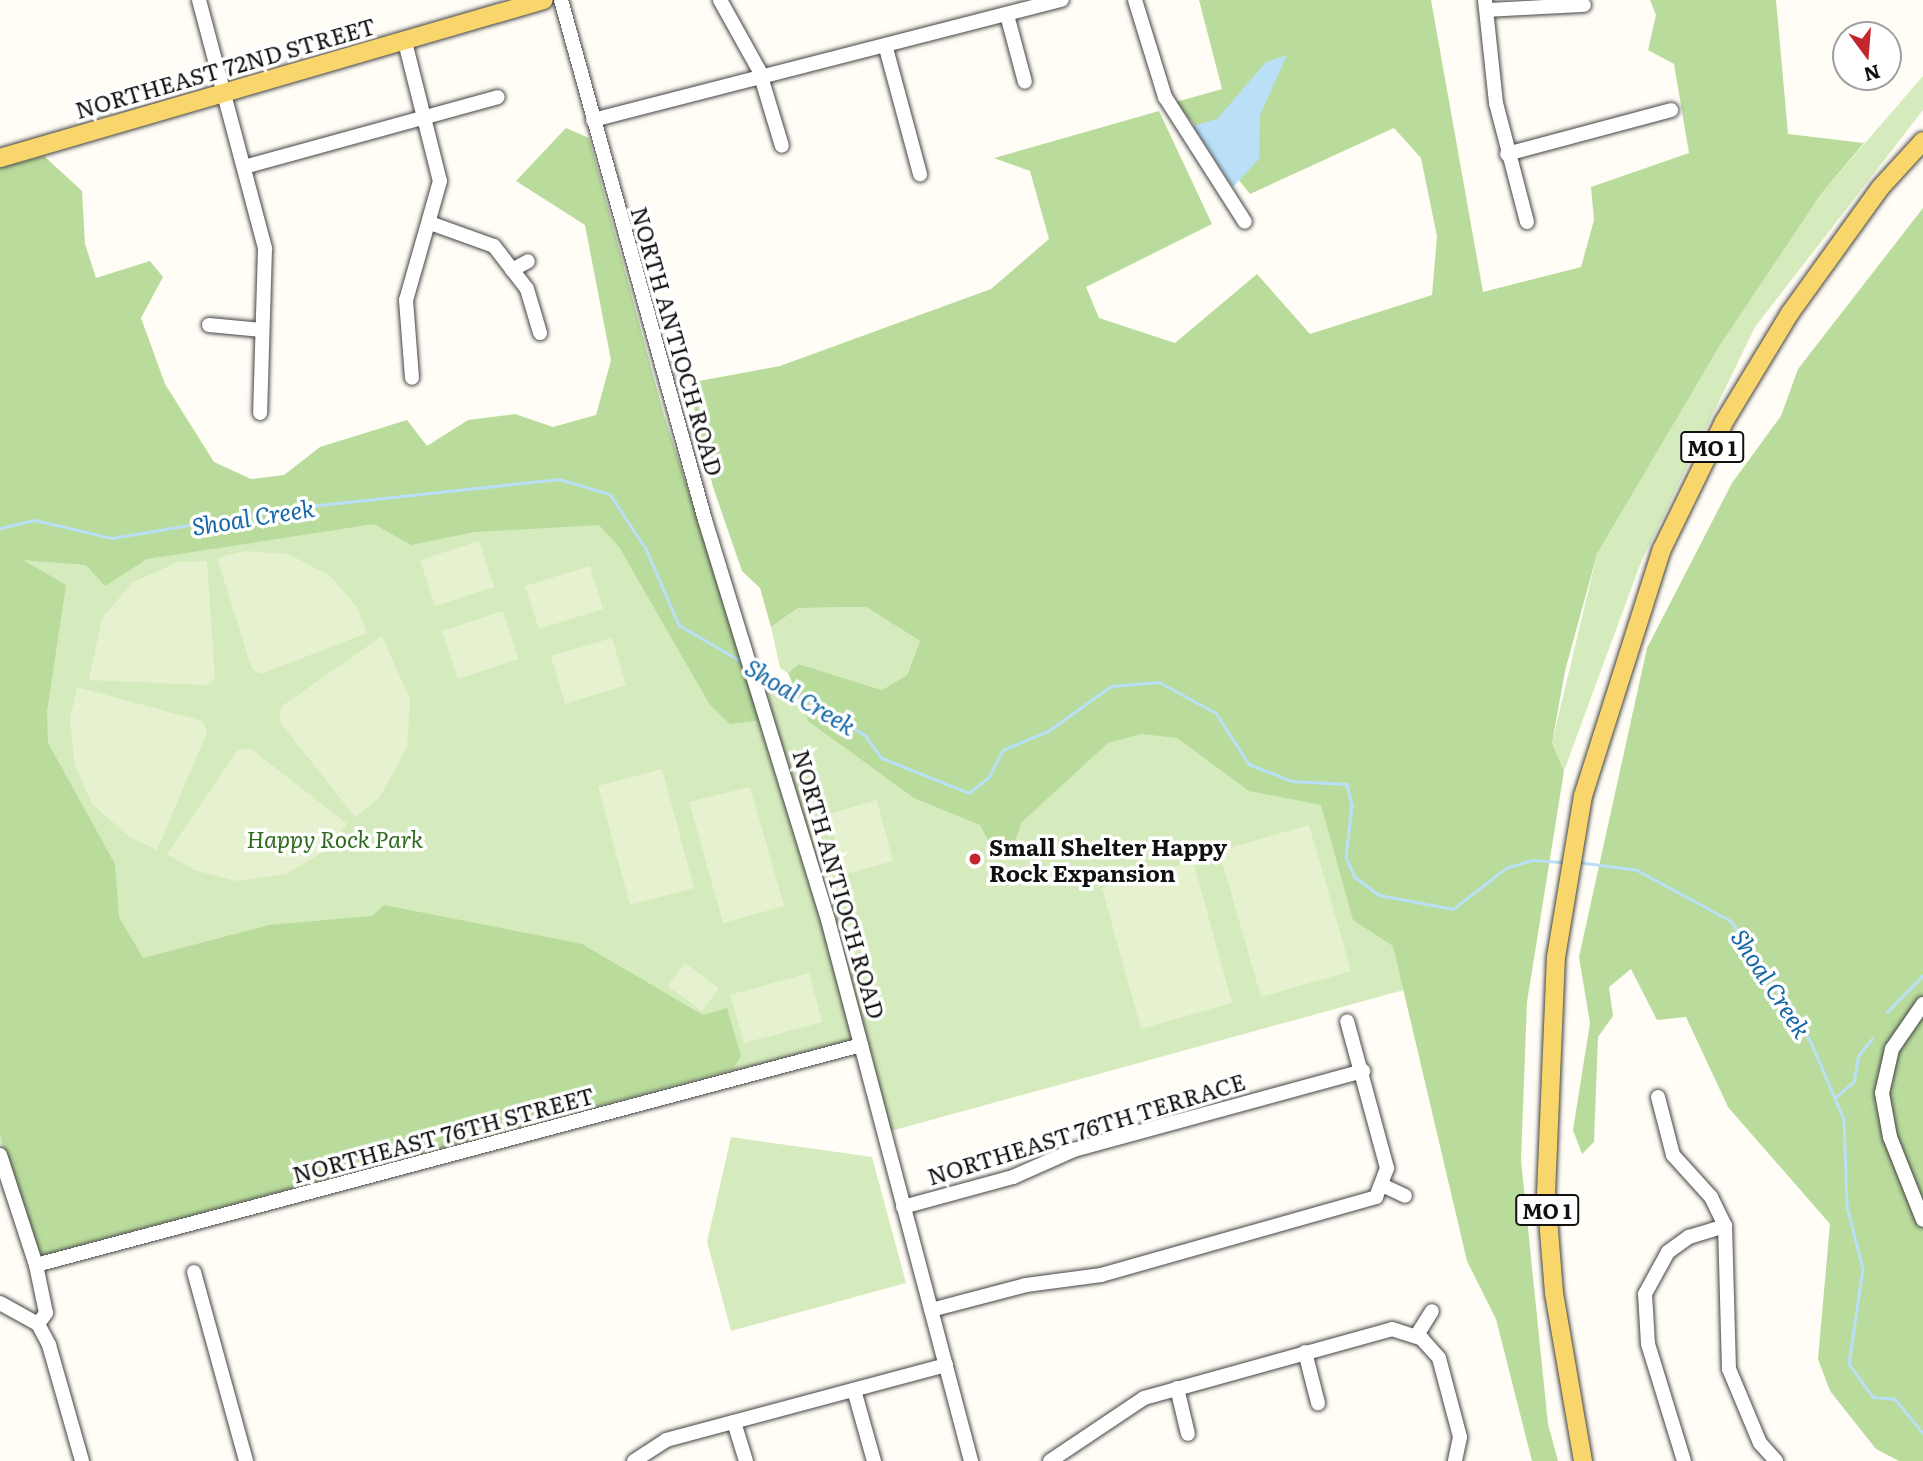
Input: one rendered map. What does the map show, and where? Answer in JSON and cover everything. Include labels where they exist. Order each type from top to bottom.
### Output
[{"type":"main road","name":"NORTHEAST 72ND STREET","points":[[0,158],[222,89],[405,42],[544,0]]},
{"type":"main road","name":"MO 1","points":[[1583,1461],[1554,1293],[1546,1195],[1556,957],[1583,796],[1662,549],[1724,422],[1790,313],[1881,187],[1923,141]]},
{"type":"street","points":[[199,0],[265,248],[260,413]]},
{"type":"street","name":"NORTH ANTIOCH ROAD","points":[[561,0],[593,120],[764,699],[861,1045],[971,1461]]},
{"type":"street","points":[[720,0],[764,81],[782,146]]},
{"type":"street","points":[[593,120],[698,90],[764,81],[1062,0]]},
{"type":"street","points":[[1135,0],[1165,97],[1245,222]]},
{"type":"street","points":[[1527,222],[1507,154],[1486,5],[1584,5]]},
{"type":"street","points":[[1007,15],[1025,82]]},
{"type":"street","points":[[405,42],[440,181],[406,300],[412,378]]},
{"type":"street","points":[[886,48],[920,174]]},
{"type":"street","points":[[244,167],[498,97]]},
{"type":"street","points":[[1507,154],[1671,110]]},
{"type":"street","points":[[430,222],[494,246],[527,289],[540,333]]},
{"type":"street","points":[[512,270],[528,261]]},
{"type":"street","points":[[209,326],[262,330]]},
{"type":"street","points":[[1923,1004],[1898,1037],[1883,1080],[1885,1121],[1923,1220]]},
{"type":"street","points":[[931,1310],[1026,1284],[1101,1275],[1364,1203],[1384,1186],[1387,1168],[1348,1021]]},
{"type":"street","name":"NORTHEAST 76TH STREET","points":[[36,1265],[861,1045]]},
{"type":"street","name":"NORTHEAST 76TH TERRACE","points":[[903,1207],[1013,1177],[1074,1150],[1363,1071]]},
{"type":"street","points":[[1658,1097],[1673,1155],[1711,1196],[1724,1227],[1729,1369],[1760,1443],[1776,1461]]},
{"type":"street","points":[[0,1155],[36,1265],[46,1312],[38,1324]]},
{"type":"street","points":[[1384,1186],[1405,1196]]},
{"type":"street","points":[[1684,1461],[1648,1344],[1645,1294],[1668,1252],[1689,1237],[1724,1227]]},
{"type":"street","points":[[194,1272],[246,1461]]},
{"type":"street","points":[[0,1303],[38,1324],[82,1461]]},
{"type":"street","points":[[1417,1335],[1432,1311]]},
{"type":"street","points":[[1050,1461],[1128,1405],[1177,1388],[1386,1330],[1417,1335],[1439,1359],[1460,1437],[1458,1460]]},
{"type":"street","points":[[1305,1352],[1318,1403]]},
{"type":"street","points":[[634,1461],[666,1440],[946,1365]]},
{"type":"street","points":[[1177,1388],[1188,1434]]},
{"type":"street","points":[[854,1390],[874,1461]]},
{"type":"street","points":[[734,1422],[746,1461]]},
{"type":"green space","points":[[1199,0],[1431,0],[1483,292],[1581,267],[1594,220],[1591,187],[1689,153],[1674,64],[1648,50],[1656,15],[1650,0],[1776,0],[1788,134],[1864,143],[1821,194],[1720,345],[1597,554],[1565,671],[1552,743],[1564,771],[1527,1002],[1521,1160],[1548,1424],[1558,1461],[1532,1461],[1496,1319],[1467,1261],[1393,946],[1353,920],[1321,805],[1249,791],[1177,738],[1141,734],[1108,743],[1022,822],[1013,846],[994,852],[980,825],[914,798],[808,721],[788,673],[799,664],[882,690],[907,675],[920,641],[866,607],[798,608],[771,627],[760,588],[742,571],[713,487],[688,383],[780,366],[991,289],[1049,239],[1030,171],[994,158],[1159,111],[1212,224],[1086,287],[1099,318],[1175,343],[1257,274],[1310,334],[1432,295],[1437,236],[1421,158],[1394,128],[1250,194],[1176,102],[1222,89]]},
{"type":"green space","points":[[1923,76],[1923,110],[1755,327],[1641,562],[1564,771],[1552,743],[1597,554],[1722,341],[1821,194]]},
{"type":"green space","points":[[566,128],[589,138],[664,415],[762,720],[730,724],[710,705],[619,547],[599,525],[475,532],[411,545],[374,524],[147,559],[105,586],[86,565],[23,560],[66,585],[47,711],[48,743],[115,864],[119,917],[143,958],[269,925],[372,916],[384,905],[582,944],[703,1015],[727,1008],[741,1056],[733,1069],[39,1256],[0,1135],[0,168],[44,156],[82,191],[85,244],[96,278],[150,261],[163,277],[141,318],[165,384],[214,462],[251,479],[284,475],[320,447],[407,420],[427,446],[468,420],[515,414],[553,427],[596,415],[611,360],[585,225],[516,181]]},
{"type":"green space","name":"Happy Rock Park","points":[[27,161],[134,532],[610,494],[679,625],[805,694],[1111,686],[1347,784],[1513,960],[891,1131],[867,1038],[36,1265],[0,1143],[0,168]]},
{"type":"green space","points":[[1923,208],[1923,1461],[1899,1461],[1876,1449],[1830,1391],[1818,1359],[1830,1224],[1728,1107],[1686,1017],[1657,1020],[1631,969],[1609,987],[1613,1016],[1598,1037],[1594,1142],[1582,1154],[1573,1130],[1590,1023],[1579,957],[1647,648],[1732,483],[1781,416],[1798,369]]},
{"type":"green space","points":[[479,541],[494,587],[435,606],[420,560]]},
{"type":"green space","points":[[243,551],[288,554],[329,575],[358,608],[367,633],[261,674],[252,669],[217,558]]},
{"type":"green space","points":[[207,561],[215,678],[208,685],[89,680],[102,618],[133,582],[178,562]]},
{"type":"green space","points":[[590,566],[603,609],[539,629],[525,586]]},
{"type":"green space","points":[[866,607],[920,641],[907,675],[882,690],[799,664],[788,673],[780,668],[771,627],[798,608]]},
{"type":"green space","points":[[503,611],[518,659],[458,679],[442,631]]},
{"type":"green space","points":[[382,636],[410,699],[407,747],[380,797],[355,817],[280,722],[281,707]]},
{"type":"green space","points":[[612,638],[626,685],[565,704],[551,656]]},
{"type":"green space","points":[[77,687],[202,721],[207,732],[157,850],[130,837],[92,804],[75,765],[70,719]]},
{"type":"green space","points":[[250,748],[347,824],[328,849],[286,874],[237,881],[194,870],[167,854],[237,751]]},
{"type":"green space","points":[[662,769],[694,888],[630,905],[598,786]]},
{"type":"green space","points":[[750,787],[784,906],[723,923],[689,802]]},
{"type":"green space","points":[[877,800],[893,861],[845,874],[828,814]]},
{"type":"green space","points":[[1309,825],[1351,971],[1261,997],[1219,851]]},
{"type":"green space","points":[[1193,861],[1232,1003],[1141,1029],[1102,888]]},
{"type":"green space","points":[[685,963],[719,988],[702,1011],[668,986]]},
{"type":"green space","points":[[809,973],[822,1022],[744,1043],[730,995]]},
{"type":"green space","points":[[731,1137],[872,1157],[906,1283],[731,1331],[707,1242]]},
{"type":"water","points":[[1287,55],[1260,115],[1259,159],[1233,187],[1193,126],[1217,119],[1266,62]]},
{"type":"waterway","name":"Shoal Creek","points":[[0,528],[35,520],[112,538],[283,509],[559,479],[610,494],[646,549],[679,625],[744,663]]},
{"type":"waterway","name":"Shoal Creek","points":[[756,669],[865,735],[882,758],[969,793],[989,777],[1003,750],[1048,731],[1111,686],[1159,682],[1216,713],[1249,764],[1292,781],[1347,784],[1352,806],[1346,857],[1355,877],[1379,895],[1453,909],[1506,868],[1533,860],[1564,862]]},
{"type":"waterway","name":"Shoal Creek","points":[[1578,862],[1637,870],[1731,921],[1811,1042],[1844,1119],[1847,1206],[1863,1269],[1849,1364],[1873,1397],[1895,1399],[1923,1433]]},
{"type":"waterway","points":[[1887,1012],[1923,975]]},
{"type":"waterway","points":[[1835,1098],[1854,1081],[1858,1056],[1872,1039]]},
{"type":"place","name":"Small Shelter Happy Rock Expansion","points":[[975,859]]}]
